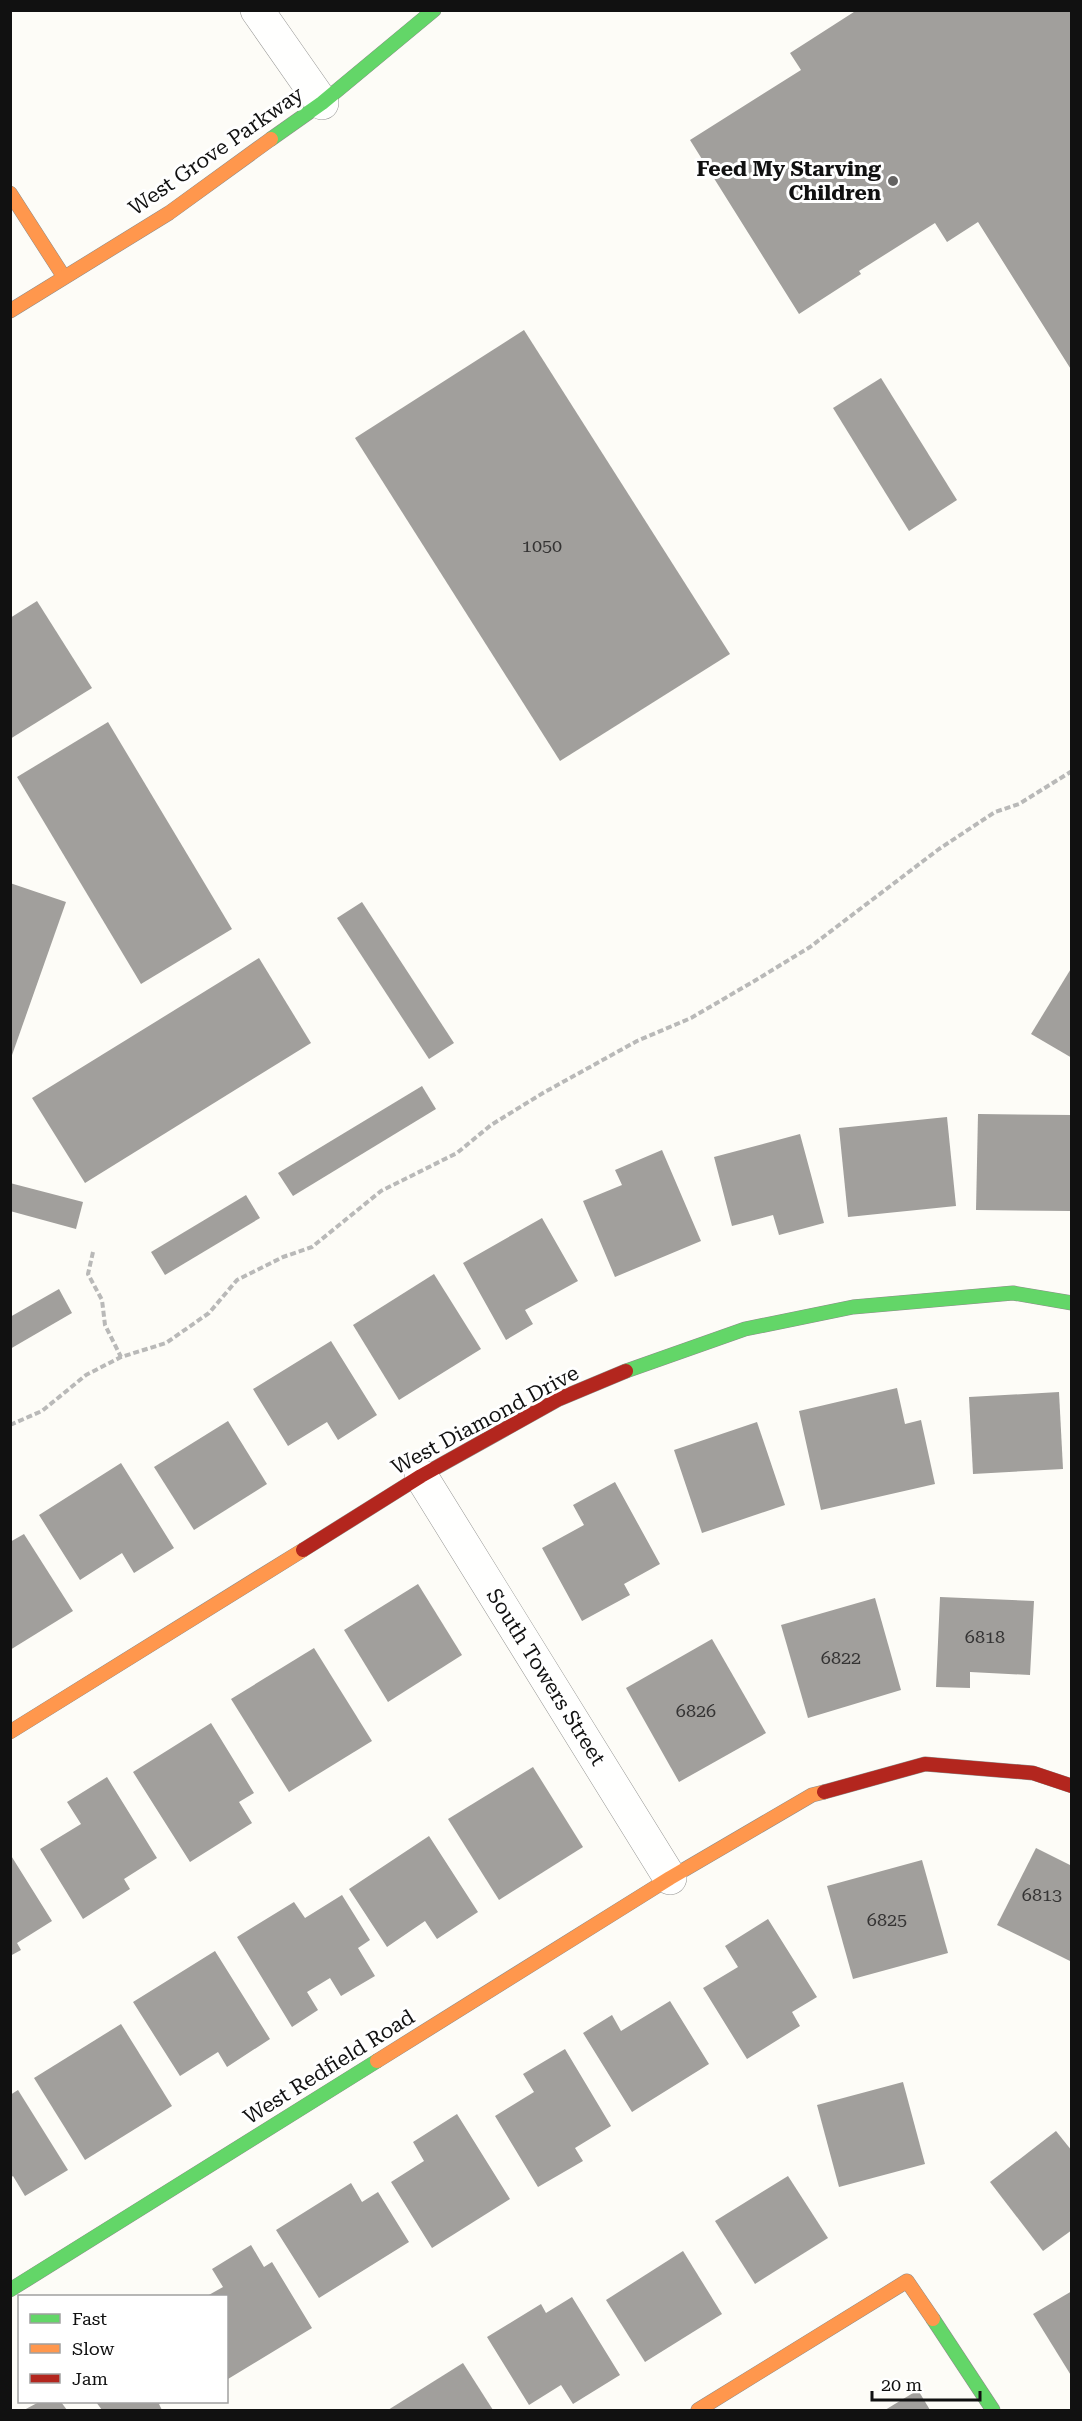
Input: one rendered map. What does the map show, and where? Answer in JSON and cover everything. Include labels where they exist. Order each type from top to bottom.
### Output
[{"type":"street","points":[[257,10],[322,103]]},
{"type":"street","name":"West Grove Parkway","points":[[10,311],[169,213],[322,103],[434,10]]},
{"type":"street","points":[[10,193],[64,277]]},
{"type":"street","name":"West Diamond Drive","points":[[10,1732],[421,1476],[559,1399],[656,1359],[745,1329],[853,1307],[1013,1293],[1071,1303]]},
{"type":"street","name":"South Towers Street","points":[[421,1476],[670,1878]]},
{"type":"street","name":"West Redfield Road","points":[[10,2290],[670,1878],[812,1795],[925,1764],[1033,1773],[1071,1786]]},
{"type":"street","points":[[698,2410],[907,2281],[993,2410]]},
{"type":"path","points":[[10,1425],[42,1411],[86,1376],[121,1357],[166,1343],[209,1313],[237,1281],[283,1257],[312,1247],[381,1191],[457,1153],[490,1125],[543,1093],[637,1041],[691,1018],[756,980],[810,946],[939,849],[995,812],[1019,804],[1071,771]]},
{"type":"path","points":[[93,1252],[88,1274],[102,1300],[105,1324],[121,1357]]},
{"type":"building","name":"Feed My Starving Children","points":[[857,10],[1072,10],[1072,371],[978,222],[947,242],[935,223],[859,271],[861,274],[799,314],[690,140],[801,70],[790,53]]},
{"type":"building","points":[[524,330],[730,654],[560,761],[355,438]]},
{"type":"building","points":[[881,378],[957,500],[909,531],[833,408]]},
{"type":"building","points":[[37,601],[92,688],[10,739],[10,618]]},
{"type":"building","points":[[108,722],[232,929],[141,984],[17,777]]},
{"type":"building","points":[[10,883],[66,902],[11,1058],[10,1058]]},
{"type":"building","points":[[362,902],[454,1043],[429,1059],[337,918]]},
{"type":"building","points":[[259,958],[311,1043],[85,1183],[32,1098]]},
{"type":"building","points":[[1072,967],[1072,1058],[1031,1034]]},
{"type":"building","points":[[422,1086],[436,1109],[293,1196],[278,1173]]},
{"type":"building","points":[[978,1114],[1072,1115],[1071,1211],[976,1210]]},
{"type":"building","points":[[947,1117],[956,1206],[848,1217],[839,1128]]},
{"type":"building","points":[[800,1134],[824,1223],[779,1235],[773,1215],[732,1226],[714,1157]]},
{"type":"building","points":[[662,1150],[701,1241],[615,1277],[583,1201],[622,1185],[615,1170]]},
{"type":"building","points":[[10,1183],[83,1202],[76,1229],[10,1211]]},
{"type":"building","points":[[246,1195],[260,1218],[165,1275],[151,1252]]},
{"type":"building","points":[[542,1218],[578,1281],[525,1310],[533,1324],[506,1340],[463,1263]]},
{"type":"building","points":[[434,1274],[481,1349],[399,1400],[353,1325]]},
{"type":"building","points":[[59,1289],[72,1313],[10,1349],[10,1317]]},
{"type":"building","points":[[331,1341],[377,1415],[338,1440],[327,1422],[288,1446],[253,1389]]},
{"type":"building","points":[[897,1388],[905,1424],[921,1420],[935,1484],[821,1510],[799,1411]]},
{"type":"building","points":[[1059,1392],[1063,1469],[973,1474],[969,1397]]},
{"type":"building","points":[[228,1421],[267,1484],[194,1530],[154,1467]]},
{"type":"building","points":[[757,1422],[785,1505],[702,1533],[674,1450]]},
{"type":"building","points":[[121,1463],[174,1548],[134,1573],[122,1553],[80,1580],[39,1515]]},
{"type":"building","points":[[615,1482],[660,1564],[624,1584],[630,1595],[582,1621],[542,1548],[584,1525],[573,1505]]},
{"type":"building","points":[[24,1534],[73,1611],[10,1650],[10,1542]]},
{"type":"building","points":[[418,1584],[462,1655],[388,1702],[344,1630]]},
{"type":"building","points":[[940,1597],[1034,1601],[1030,1675],[970,1672],[970,1688],[936,1687]]},
{"type":"building","points":[[875,1598],[901,1690],[808,1718],[781,1625]]},
{"type":"building","points":[[712,1639],[766,1733],[679,1782],[626,1688]]},
{"type":"building","points":[[314,1648],[372,1741],[289,1792],[231,1699]]},
{"type":"building","points":[[211,1723],[254,1793],[239,1802],[252,1823],[190,1862],[133,1772]]},
{"type":"building","points":[[533,1767],[583,1847],[499,1900],[448,1819]]},
{"type":"building","points":[[107,1777],[157,1858],[124,1879],[130,1889],[83,1919],[40,1849],[81,1824],[67,1802]]},
{"type":"building","points":[[429,1836],[478,1912],[437,1939],[425,1921],[387,1947],[349,1889]]},
{"type":"building","points":[[1036,1848],[1072,1866],[1072,1962],[997,1925]]},
{"type":"building","points":[[10,1854],[52,1921],[17,1943],[21,1950],[10,1956]]},
{"type":"building","points":[[922,1860],[948,1953],[853,1979],[827,1886]]},
{"type":"building","points":[[342,1895],[370,1940],[358,1948],[375,1976],[341,1996],[330,1978],[307,1992],[318,2010],[292,2027],[237,1937],[294,1902],[305,1918]]},
{"type":"building","points":[[768,1919],[817,1997],[792,2012],[800,2026],[747,2059],[703,1988],[738,1967],[725,1946]]},
{"type":"building","points":[[215,1951],[270,2039],[227,2067],[218,2052],[180,2076],[133,2002]]},
{"type":"building","points":[[670,2001],[709,2064],[632,2112],[583,2033],[612,2015],[621,2031]]},
{"type":"building","points":[[121,2024],[172,2106],[85,2160],[34,2078]]},
{"type":"building","points":[[565,2049],[611,2126],[575,2148],[583,2161],[538,2187],[495,2116],[534,2092],[523,2074]]},
{"type":"building","points":[[903,2082],[925,2164],[839,2187],[817,2105]]},
{"type":"building","points":[[18,2090],[68,2170],[25,2196],[13,2176],[10,2178],[10,2095]]},
{"type":"building","points":[[457,2114],[510,2199],[432,2248],[391,2182],[424,2161],[413,2142]]},
{"type":"building","points":[[1056,2131],[1072,2151],[1072,2230],[1043,2251],[990,2182]]},
{"type":"building","points":[[788,2176],[828,2238],[755,2284],[715,2221]]},
{"type":"building","points":[[351,2183],[362,2202],[378,2192],[409,2242],[319,2298],[276,2230]]},
{"type":"building","points":[[251,2245],[264,2267],[272,2262],[312,2328],[228,2379],[228,2295],[209,2295],[223,2287],[212,2269]]},
{"type":"building","points":[[683,2251],[722,2314],[645,2362],[606,2300]]},
{"type":"building","points":[[1072,2291],[1072,2377],[1033,2314]]},
{"type":"building","points":[[572,2297],[620,2375],[573,2404],[561,2385],[529,2405],[487,2337],[541,2304],[546,2313]]},
{"type":"building","points":[[463,2363],[493,2410],[388,2410]]},
{"type":"building","points":[[918,2390],[930,2410],[885,2410]]},
{"type":"building","points":[[37,2403],[62,2403],[67,2410],[24,2410]]},
{"type":"building","points":[[97,2403],[161,2403],[159,2404],[162,2410],[102,2410]]},
{"type":"traffic: fast","points":[[271,139],[322,103],[434,10]]},
{"type":"traffic: fast","points":[[626,1371],[745,1329],[853,1307],[1013,1293],[1072,1303]]},
{"type":"traffic: fast","points":[[10,2290],[377,2061]]},
{"type":"traffic: fast","points":[[933,2319],[993,2410]]},
{"type":"traffic: slow","points":[[10,311],[169,213],[271,139]]},
{"type":"traffic: slow","points":[[10,193],[64,277]]},
{"type":"traffic: slow","points":[[10,1732],[303,1550]]},
{"type":"traffic: slow","points":[[377,2061],[670,1878],[812,1795],[824,1792]]},
{"type":"traffic: slow","points":[[698,2410],[907,2281],[933,2319]]},
{"type":"traffic: jam","points":[[303,1550],[421,1476],[559,1399],[626,1371]]},
{"type":"traffic: jam","points":[[824,1792],[925,1764],[1033,1773],[1072,1786]]},
{"type":"place","name":"Feed My Starving Children","points":[[893,181]]}]
